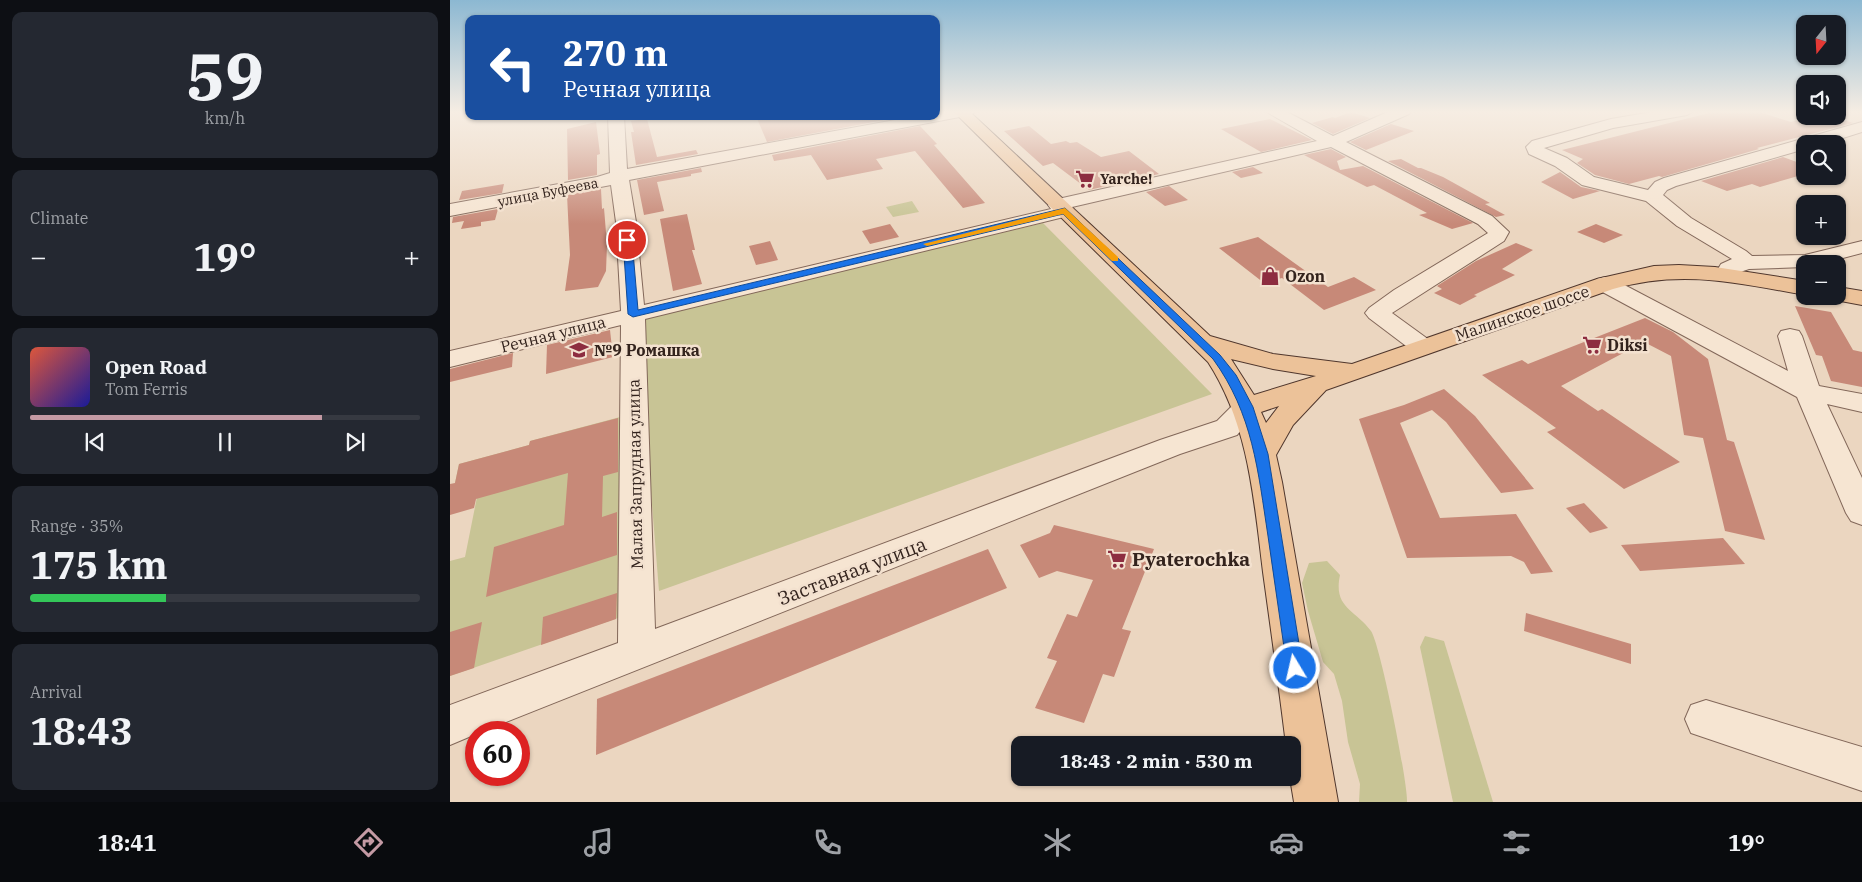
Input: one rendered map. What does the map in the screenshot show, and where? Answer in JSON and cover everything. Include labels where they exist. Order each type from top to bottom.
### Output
[{"type":"main road","points":[[1001,148],[1202,342],[1230,375],[1247,407],[1262,454],[1316,802]]},
{"type":"main road","name":"Малинское шоссе","points":[[1247,407],[1360,370],[1605,284],[1640,274],[1662,272],[1720,274],[1796,287]]},
{"type":"main road","points":[[1846,295],[1862,298]]},
{"type":"main road","points":[[1202,342],[1252,357],[1303,367],[1360,370]]},
{"type":"main road","points":[[1262,454],[1272,433],[1288,411],[1322,383]]},
{"type":"street","name":"Малая Запрудная улица","points":[[618,148],[619,176],[626,222],[633,314],[637,653]]},
{"type":"street","name":"улица Буфеева","points":[[450,210],[768,148]]},
{"type":"street","name":"Речная улица","points":[[450,359],[1307,148]]},
{"type":"street","points":[[1346,148],[1485,220],[1499,232],[1497,237],[1418,285],[1377,313],[1423,347]]},
{"type":"street","points":[[1534,148],[1540,154],[1561,162],[1588,181],[1652,196],[1671,212],[1739,255],[1746,264]]},
{"type":"street","points":[[1652,196],[1662,186],[1670,182],[1790,148]]},
{"type":"street","points":[[1720,274],[1746,264],[1793,263],[1862,247]]},
{"type":"street","points":[[1605,284],[1808,392],[1862,403]]},
{"type":"street","points":[[1790,336],[1808,392],[1862,513]]},
{"type":"street","name":"Заставная улица","points":[[450,725],[1170,447],[1227,428],[1247,407]]},
{"type":"street","points":[[1706,719],[1862,770]]},
{"type":"shaded area","points":[[912,201],[919,212],[893,217],[886,207]]},
{"type":"shaded area","points":[[1043,223],[1212,394],[659,591],[637,319]]},
{"type":"shaded area","points":[[620,417],[618,618],[450,676],[450,561],[465,557],[481,477],[455,483],[459,464],[529,445],[530,441]]},
{"type":"shaded area","points":[[1327,561],[1340,575],[1340,595],[1343,601],[1371,631],[1375,641],[1393,714],[1407,802],[1359,802],[1360,784],[1348,742],[1342,701],[1334,674],[1323,662],[1302,583],[1309,563]]},
{"type":"shaded area","points":[[1425,636],[1444,641],[1493,802],[1453,802],[1420,647]]},
{"type":"building","points":[[567,148],[599,148],[600,154],[597,155],[597,175],[568,180]]},
{"type":"building","points":[[633,148],[655,148],[657,157],[696,150],[698,154],[636,165]]},
{"type":"building","points":[[806,148],[937,148],[985,203],[963,208],[915,151],[876,159],[883,169],[827,180],[811,155],[774,161],[772,155]]},
{"type":"building","points":[[1023,148],[1087,148],[1101,157],[1129,151],[1159,174],[1089,190],[1053,163],[1043,166]]},
{"type":"building","points":[[1255,148],[1276,148],[1261,152]]},
{"type":"building","points":[[1568,148],[1759,149],[1662,177],[1659,176],[1629,184],[1595,175],[1577,163],[1583,159],[1562,150]]},
{"type":"building","points":[[1331,149],[1346,157],[1337,161],[1340,170],[1363,166],[1473,223],[1452,229],[1419,215],[1427,213],[1374,185],[1367,187],[1304,155]]},
{"type":"building","points":[[1783,157],[1796,162],[1796,177],[1760,187],[1752,184],[1727,191],[1701,181]]},
{"type":"building","points":[[1401,159],[1418,168],[1443,177],[1490,203],[1485,204],[1505,215],[1496,217],[1388,161]]},
{"type":"building","points":[[1253,167],[1263,173],[1241,178],[1232,172]]},
{"type":"building","points":[[701,168],[702,172],[691,174],[691,176],[657,182],[664,211],[644,215],[637,180]]},
{"type":"building","points":[[1560,172],[1581,187],[1600,191],[1573,199],[1541,182]]},
{"type":"building","points":[[504,184],[502,193],[459,200],[462,191]]},
{"type":"building","points":[[1169,186],[1188,200],[1165,206],[1146,192]]},
{"type":"building","points":[[601,189],[607,245],[606,271],[598,287],[565,291],[570,255],[567,195]]},
{"type":"building","points":[[498,209],[495,220],[481,222],[481,226],[461,229],[464,221],[452,223],[453,217]]},
{"type":"building","points":[[687,214],[695,250],[692,250],[702,284],[673,291],[660,219]]},
{"type":"building","points":[[890,224],[899,237],[870,244],[862,231]]},
{"type":"building","points":[[1596,224],[1623,235],[1604,243],[1577,232]]},
{"type":"building","points":[[1258,237],[1328,287],[1354,277],[1376,290],[1324,310],[1282,278],[1264,283],[1219,248]]},
{"type":"building","points":[[770,241],[778,260],[756,265],[749,246]]},
{"type":"building","points":[[1516,243],[1533,250],[1502,269],[1515,275],[1474,295],[1477,296],[1460,305],[1434,293],[1442,289],[1437,286],[1476,261]]},
{"type":"building","points":[[1795,306],[1831,312],[1853,350],[1862,352],[1862,387],[1831,381],[1822,356],[1816,355]]},
{"type":"building","points":[[1645,318],[1673,332],[1708,359],[1727,440],[1734,442],[1765,540],[1725,531],[1703,438],[1684,435],[1671,356],[1644,342],[1561,386],[1598,411],[1602,409],[1680,462],[1624,489],[1547,432],[1556,428],[1482,375],[1522,360],[1528,364]]},
{"type":"building","name":"№9 Ромашка","points":[[610,330],[613,357],[546,374],[547,345]]},
{"type":"building","points":[[513,353],[512,367],[450,382],[450,369]]},
{"type":"building","points":[[1444,389],[1475,416],[1534,489],[1501,493],[1446,422],[1432,410],[1400,423],[1440,518],[1516,514],[1553,572],[1531,574],[1524,562],[1511,556],[1407,558],[1359,419],[1404,405]]},
{"type":"building","points":[[618,418],[618,472],[603,476],[602,517],[617,512],[617,555],[486,597],[494,547],[564,525],[568,473],[476,499],[474,508],[450,515],[450,484],[455,483],[459,464],[529,445],[530,441]]},
{"type":"building","points":[[1584,503],[1608,528],[1590,533],[1566,508]]},
{"type":"building","points":[[1054,525],[1154,549],[1122,629],[1131,631],[1114,677],[1103,674],[1084,723],[1035,708],[1057,661],[1047,658],[1067,614],[1077,617],[1093,580],[1057,571],[1039,578],[1020,545],[1050,533]]},
{"type":"building","points":[[1723,538],[1745,564],[1640,571],[1621,545]]},
{"type":"building","points":[[988,549],[1007,588],[596,755],[597,699]]},
{"type":"building","points":[[617,593],[616,619],[541,645],[543,617]]},
{"type":"building","points":[[1526,613],[1631,644],[1631,664],[1524,631]]},
{"type":"building","points":[[482,622],[474,668],[450,676],[450,632]]},
{"type":"slow traffic","points":[[927,244],[1065,211],[1115,259]]},
{"type":"place","name":"Yarche!","points":[[1085,179]]},
{"type":"place","name":"Ozon","points":[[1270,276]]},
{"type":"place","name":"Diksi","points":[[1592,345]]},
{"type":"place","name":"№9 Ромашка","points":[[579,350]]},
{"type":"place","name":"Pyaterochka","points":[[1117,559]]},
{"type":"route","points":[[627,240],[633,314],[1065,211],[1217,357],[1230,375],[1247,407],[1262,454],[1295,668]]}]
